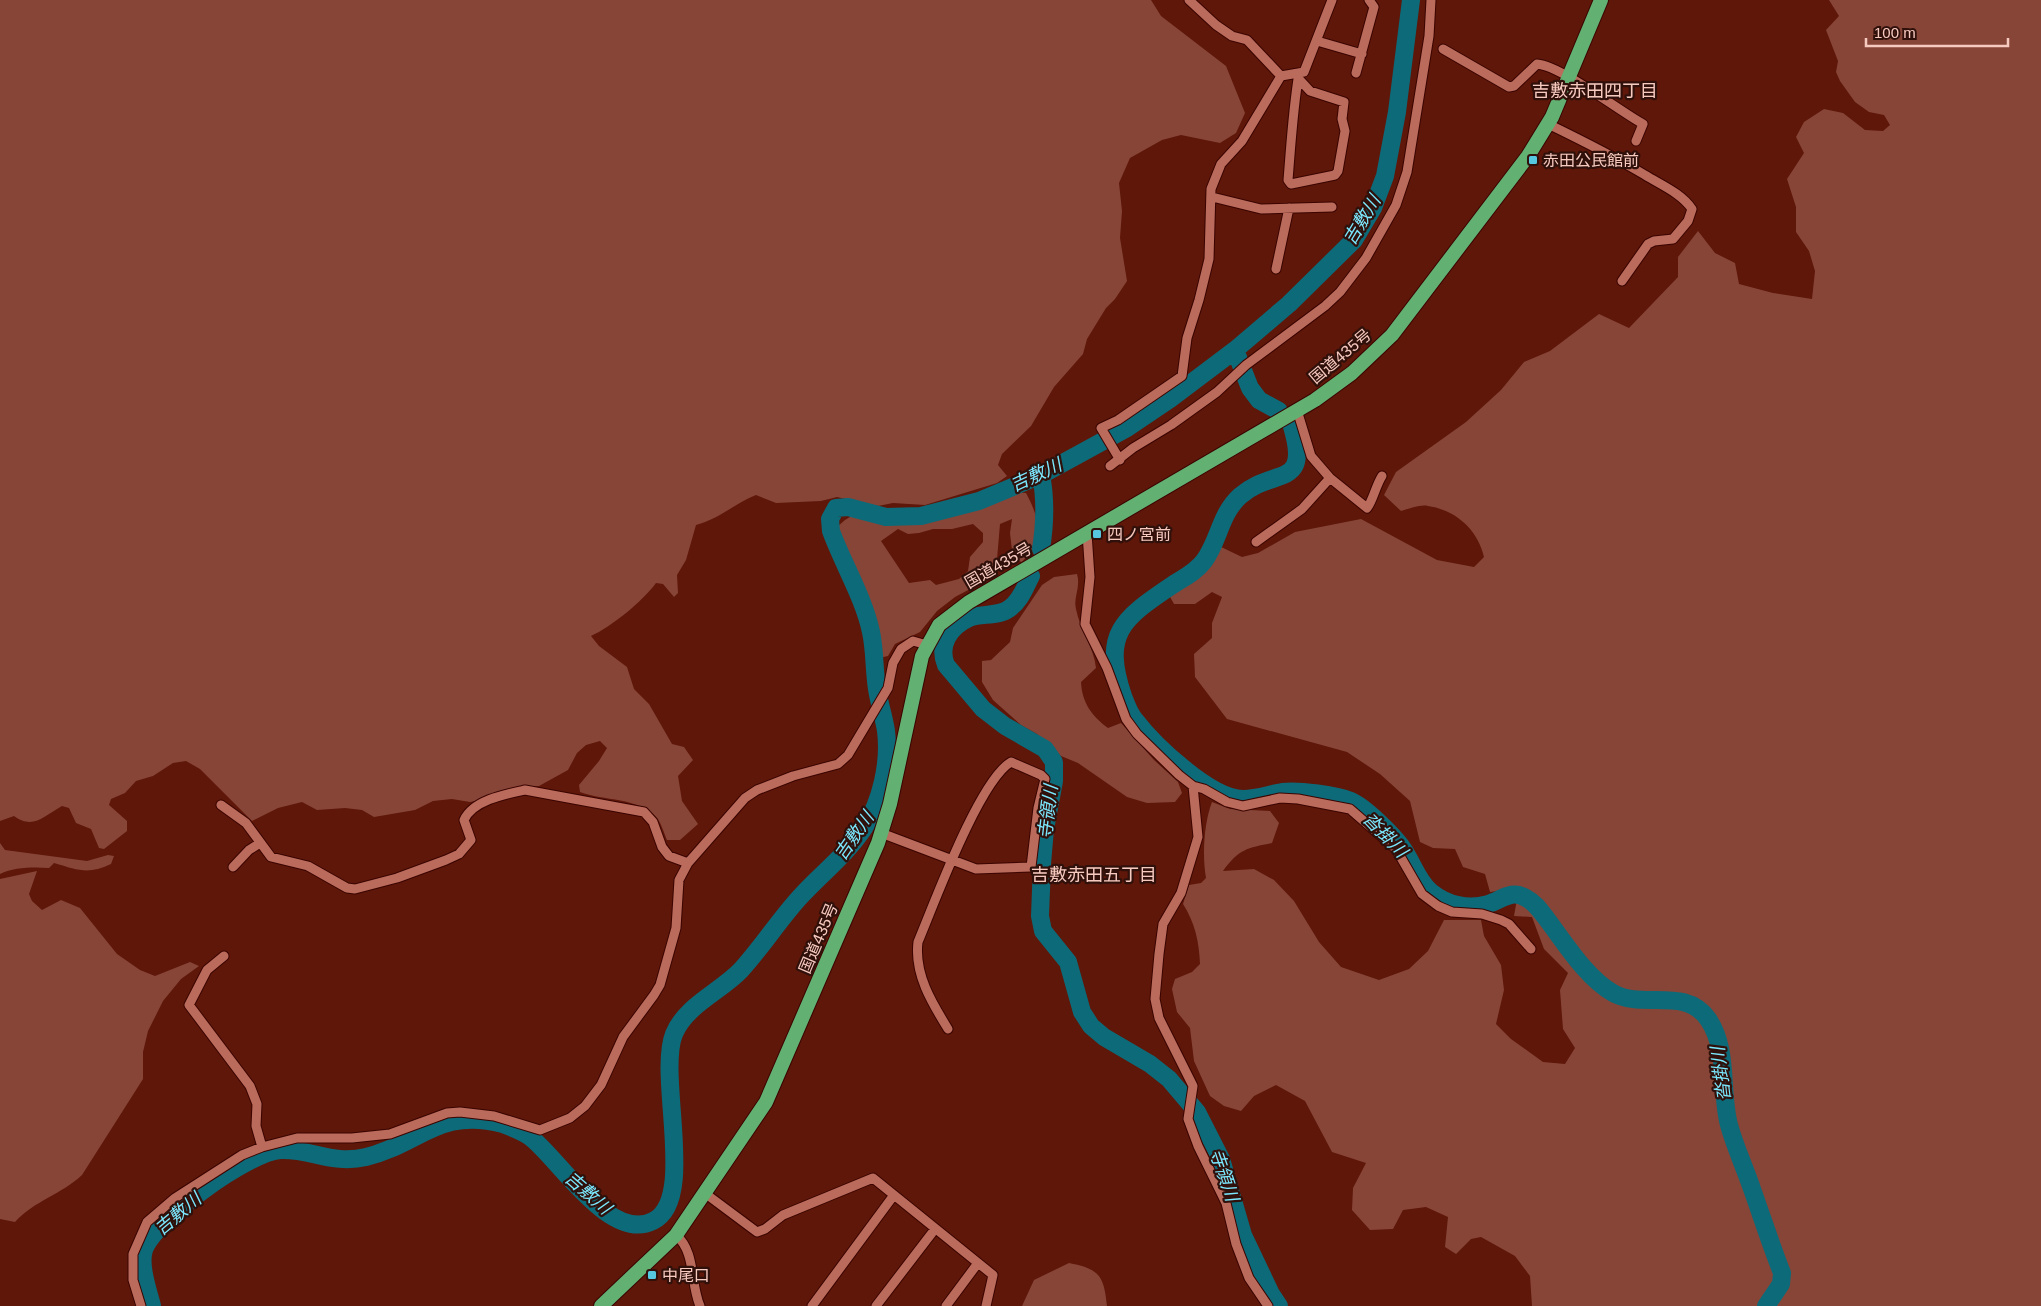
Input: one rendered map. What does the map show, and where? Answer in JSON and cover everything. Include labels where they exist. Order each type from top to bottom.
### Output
[{"type":"highway","name":"国道435号","points":[[601,1306],[676,1235],[706,1194],[766,1102],[881,833],[890,804],[917,676],[927,645],[939,625],[969,602],[1297,410],[1352,373],[1392,335],[1528,156],[1548,124],[1601,0]]},
{"type":"street","points":[[1189,0],[1216,25],[1232,36],[1247,40],[1281,76]]},
{"type":"street","points":[[1281,76],[1298,75],[1304,72],[1332,0]]},
{"type":"street","points":[[1356,73],[1374,7],[1369,0]]},
{"type":"street","points":[[1110,466],[1117,457],[1171,425],[1217,392],[1237,372],[1289,334],[1340,292],[1366,258],[1396,205],[1407,172],[1429,36],[1431,0]]},
{"type":"street","points":[[1317,41],[1362,54]]},
{"type":"street","points":[[1443,50],[1509,87],[1514,86],[1537,64],[1544,65],[1569,78],[1643,124],[1636,141]]},
{"type":"street","points":[[1298,75],[1310,91],[1344,102],[1342,119],[1345,131],[1338,171],[1335,175],[1291,184],[1288,180],[1298,75]]},
{"type":"street","points":[[1117,457],[1101,428],[1118,420],[1182,376],[1187,338],[1209,259],[1211,189],[1221,164],[1242,141],[1281,76]]},
{"type":"street","points":[[1548,124],[1599,148],[1687,201],[1692,209],[1688,221],[1673,239],[1654,240],[1648,244],[1622,281]]},
{"type":"street","points":[[1212,196],[1261,209],[1332,207]]},
{"type":"street","points":[[1276,269],[1289,208]]},
{"type":"street","points":[[1297,410],[1310,456],[1330,478],[1367,508],[1371,505],[1374,489],[1382,476]]},
{"type":"street","points":[[1256,542],[1297,513],[1330,478]]},
{"type":"street","points":[[1087,533],[1090,577],[1085,624],[1088,632],[1107,668],[1126,718],[1137,734],[1179,775],[1193,786],[1226,802],[1243,806],[1280,798],[1350,809],[1396,849],[1422,894],[1438,906],[1452,912],[1482,914],[1509,924],[1530,949]]},
{"type":"street","points":[[141,1306],[133,1280],[132,1254],[147,1222],[175,1198],[242,1155],[262,1146],[297,1138],[352,1138],[390,1134],[447,1113],[460,1112],[494,1116],[540,1130],[570,1118],[594,1096],[623,1037],[660,985],[676,928],[679,880],[688,863],[736,808],[757,790],[793,776],[838,764],[848,755],[872,711],[888,688],[893,663],[901,649],[913,641],[927,645]]},
{"type":"street","points":[[881,833],[952,861],[976,868],[1031,867],[1038,808],[1045,779],[1042,775],[1011,762],[1006,765],[986,789],[952,861],[918,942],[917,953],[927,994],[948,1029]]},
{"type":"street","points":[[1193,786],[1198,837],[1181,893],[1164,924],[1158,954],[1156,999],[1162,1026],[1193,1086],[1188,1119],[1198,1146],[1226,1203],[1236,1244],[1249,1278],[1268,1306]]},
{"type":"street","points":[[220,805],[246,823],[271,857],[308,866],[341,885],[355,889],[397,878],[459,854],[471,840],[464,820],[467,813],[483,803],[506,794],[525,790],[644,812],[653,822],[662,847],[668,856],[688,863]]},
{"type":"street","points":[[234,867],[249,850],[260,844]]},
{"type":"street","points":[[224,956],[207,970],[189,1005],[250,1086],[257,1104],[256,1126],[262,1146]]},
{"type":"street","points":[[706,1194],[757,1232],[765,1229],[783,1215],[873,1178],[992,1276],[986,1306]]},
{"type":"street","points":[[812,1306],[894,1195]]},
{"type":"street","points":[[876,1306],[935,1229]]},
{"type":"street","points":[[676,1235],[688,1248],[695,1294],[700,1306]]},
{"type":"street","points":[[946,1306],[978,1263]]},
{"type":"shaded area","points":[[0,0],[1151,0],[1161,16],[1226,66],[1245,113],[1236,133],[1220,143],[1181,135],[1162,140],[1130,158],[1119,183],[1122,211],[1120,238],[1127,281],[1115,299],[1106,308],[1087,339],[1083,354],[1054,387],[1031,426],[1002,454],[998,465],[1007,476],[997,483],[925,505],[893,503],[878,506],[837,497],[821,501],[776,503],[756,495],[712,519],[696,525],[686,560],[677,575],[678,593],[674,597],[663,584],[656,583],[626,613],[591,636],[599,646],[627,667],[634,689],[649,704],[672,744],[684,747],[693,760],[678,776],[682,801],[698,824],[680,840],[667,840],[657,818],[641,806],[580,792],[579,785],[607,748],[600,741],[586,745],[577,753],[568,770],[539,786],[516,787],[485,799],[470,802],[452,799],[433,801],[415,810],[374,817],[362,810],[345,808],[317,810],[302,802],[278,808],[252,821],[200,769],[186,761],[173,763],[153,776],[136,781],[125,793],[111,799],[109,805],[127,821],[127,831],[104,849],[99,848],[91,829],[76,823],[69,808],[62,806],[33,822],[27,822],[14,816],[0,821]]},
{"type":"shaded area","points":[[1829,0],[2041,0],[2041,1306],[1532,1306],[1530,1276],[1515,1256],[1481,1237],[1471,1239],[1456,1254],[1445,1247],[1448,1217],[1426,1207],[1403,1210],[1393,1229],[1370,1230],[1352,1210],[1353,1188],[1366,1163],[1332,1152],[1305,1101],[1276,1085],[1254,1096],[1241,1111],[1224,1106],[1210,1096],[1194,1061],[1190,1028],[1177,1012],[1172,989],[1175,979],[1192,972],[1200,964],[1196,932],[1183,904],[1189,885],[1201,883],[1206,878],[1204,859],[1205,839],[1207,819],[1212,802],[1230,809],[1270,811],[1279,823],[1272,843],[1256,846],[1244,851],[1234,858],[1223,871],[1254,869],[1274,880],[1294,901],[1319,942],[1341,967],[1379,980],[1409,969],[1428,951],[1444,920],[1481,920],[1484,936],[1501,965],[1504,990],[1496,1024],[1511,1039],[1543,1062],[1565,1064],[1575,1048],[1563,1029],[1560,990],[1568,973],[1544,949],[1532,917],[1514,916],[1517,899],[1513,889],[1490,892],[1485,874],[1463,867],[1455,849],[1433,848],[1420,842],[1410,801],[1380,774],[1347,752],[1227,719],[1195,677],[1194,654],[1212,638],[1212,623],[1222,597],[1212,592],[1195,604],[1174,604],[1169,595],[1208,567],[1219,546],[1242,557],[1258,553],[1295,532],[1361,519],[1437,560],[1474,567],[1484,557],[1477,538],[1464,523],[1448,512],[1428,506],[1418,506],[1401,511],[1384,495],[1396,472],[1466,422],[1501,390],[1524,362],[1550,351],[1599,314],[1629,328],[1678,277],[1678,257],[1698,231],[1715,253],[1735,263],[1739,284],[1773,293],[1812,299],[1815,271],[1809,251],[1796,232],[1796,207],[1787,179],[1804,153],[1796,137],[1804,122],[1824,109],[1843,113],[1865,130],[1883,131],[1890,125],[1884,115],[1869,112],[1855,102],[1840,81],[1836,72],[1838,61],[1826,30],[1839,16]]},
{"type":"shaded area","points":[[1005,492],[1026,493],[1031,502],[1038,528],[1034,545],[1029,553],[1022,562],[1013,559],[1010,533],[1012,519],[1000,524],[996,571],[989,579],[955,597],[937,611],[920,632],[895,644],[888,656],[879,658],[875,634],[858,574],[842,547],[837,527],[855,514],[874,519],[912,521],[950,513]],"holes":[[[973,524],[983,533],[983,542],[970,557],[968,571],[959,579],[936,585],[930,580],[909,583],[881,541],[898,529],[908,534],[933,529],[952,529]]]},
{"type":"shaded area","points":[[1077,574],[1076,609],[1093,653],[1096,668],[1081,682],[1086,703],[1097,719],[1108,728],[1121,723],[1154,760],[1178,782],[1182,793],[1175,802],[1147,803],[1127,797],[1078,763],[1061,756],[1037,734],[1021,725],[993,700],[982,682],[982,661],[991,660],[1010,642],[1013,628],[1042,585],[1054,577]]},
{"type":"shaded area","points":[[0,843],[5,850],[87,861],[108,855],[114,856],[111,864],[96,869],[83,870],[54,863],[49,868],[18,869],[0,874]]},
{"type":"shaded area","points":[[37,871],[29,894],[32,901],[42,910],[61,900],[80,908],[117,954],[140,970],[155,976],[190,962],[199,966],[181,979],[163,1001],[148,1031],[143,1052],[143,1079],[82,1175],[74,1182],[31,1208],[15,1222],[0,1219],[0,879]]},
{"type":"shaded area","points":[[1069,1263],[1087,1268],[1098,1275],[1102,1280],[1107,1306],[1022,1306],[1034,1280]]},
{"type":"waterway","name":"吉敷川","points":[[152,1306],[143,1263],[144,1250],[151,1237],[184,1205],[227,1174],[267,1153],[281,1150],[292,1150],[333,1158],[354,1159],[385,1151],[446,1124],[462,1120],[481,1120],[503,1124],[529,1136],[585,1195],[619,1220],[636,1225],[653,1221],[666,1209],[672,1189],[674,1164],[670,1054],[674,1034],[679,1024],[695,1007],[741,970],[800,897],[857,838],[870,818],[883,782],[887,743],[877,689],[872,639],[868,619],[831,531],[830,519],[836,508],[848,507],[886,517],[921,516],[979,501],[1041,475],[1127,428],[1170,399],[1235,350],[1289,304],[1354,240],[1373,208],[1385,176],[1397,112],[1411,0]]},
{"type":"waterway","name":"沓掛川","points":[[1235,350],[1250,388],[1259,400],[1279,411]]},
{"type":"waterway","name":"沓掛川","points":[[1291,423],[1297,459],[1293,468],[1286,474],[1253,487],[1240,496],[1228,511],[1204,561],[1193,572],[1140,608],[1121,630],[1116,643],[1115,657],[1117,675],[1129,711],[1144,731],[1169,756],[1200,781],[1215,790],[1230,797],[1243,799],[1283,792],[1307,792],[1351,801],[1371,815],[1401,846],[1422,882],[1437,896],[1451,903],[1465,906],[1480,906],[1511,895],[1521,896],[1536,905],[1586,970],[1613,993],[1637,1000],[1688,1003],[1699,1009],[1708,1019],[1719,1043],[1729,1125],[1782,1273],[1781,1284],[1766,1306]]},
{"type":"waterway","name":"寺領川","points":[[1041,475],[1044,494],[1041,549]]},
{"type":"waterway","name":"寺領川","points":[[1031,576],[1020,597],[1006,611],[969,618],[956,626],[944,644],[943,651],[946,665],[983,709],[1005,726],[1045,749],[1054,762],[1054,781],[1045,829],[1042,864],[1040,916],[1043,931],[1068,962],[1082,1012],[1091,1026],[1104,1037],[1150,1064],[1169,1079],[1197,1112],[1221,1159],[1243,1235],[1271,1294],[1279,1306]]},
{"type":"place","name":"赤田公民館前","points":[[1533,160]]},
{"type":"place","name":"四ノ宮前","points":[[1097,534]]},
{"type":"place","name":"中尾口","points":[[652,1275]]},
{"type":"district","name":"吉敷赤田四丁目","points":[[1595,91]]},
{"type":"district","name":"吉敷赤田五丁目","points":[[1094,875]]}]
